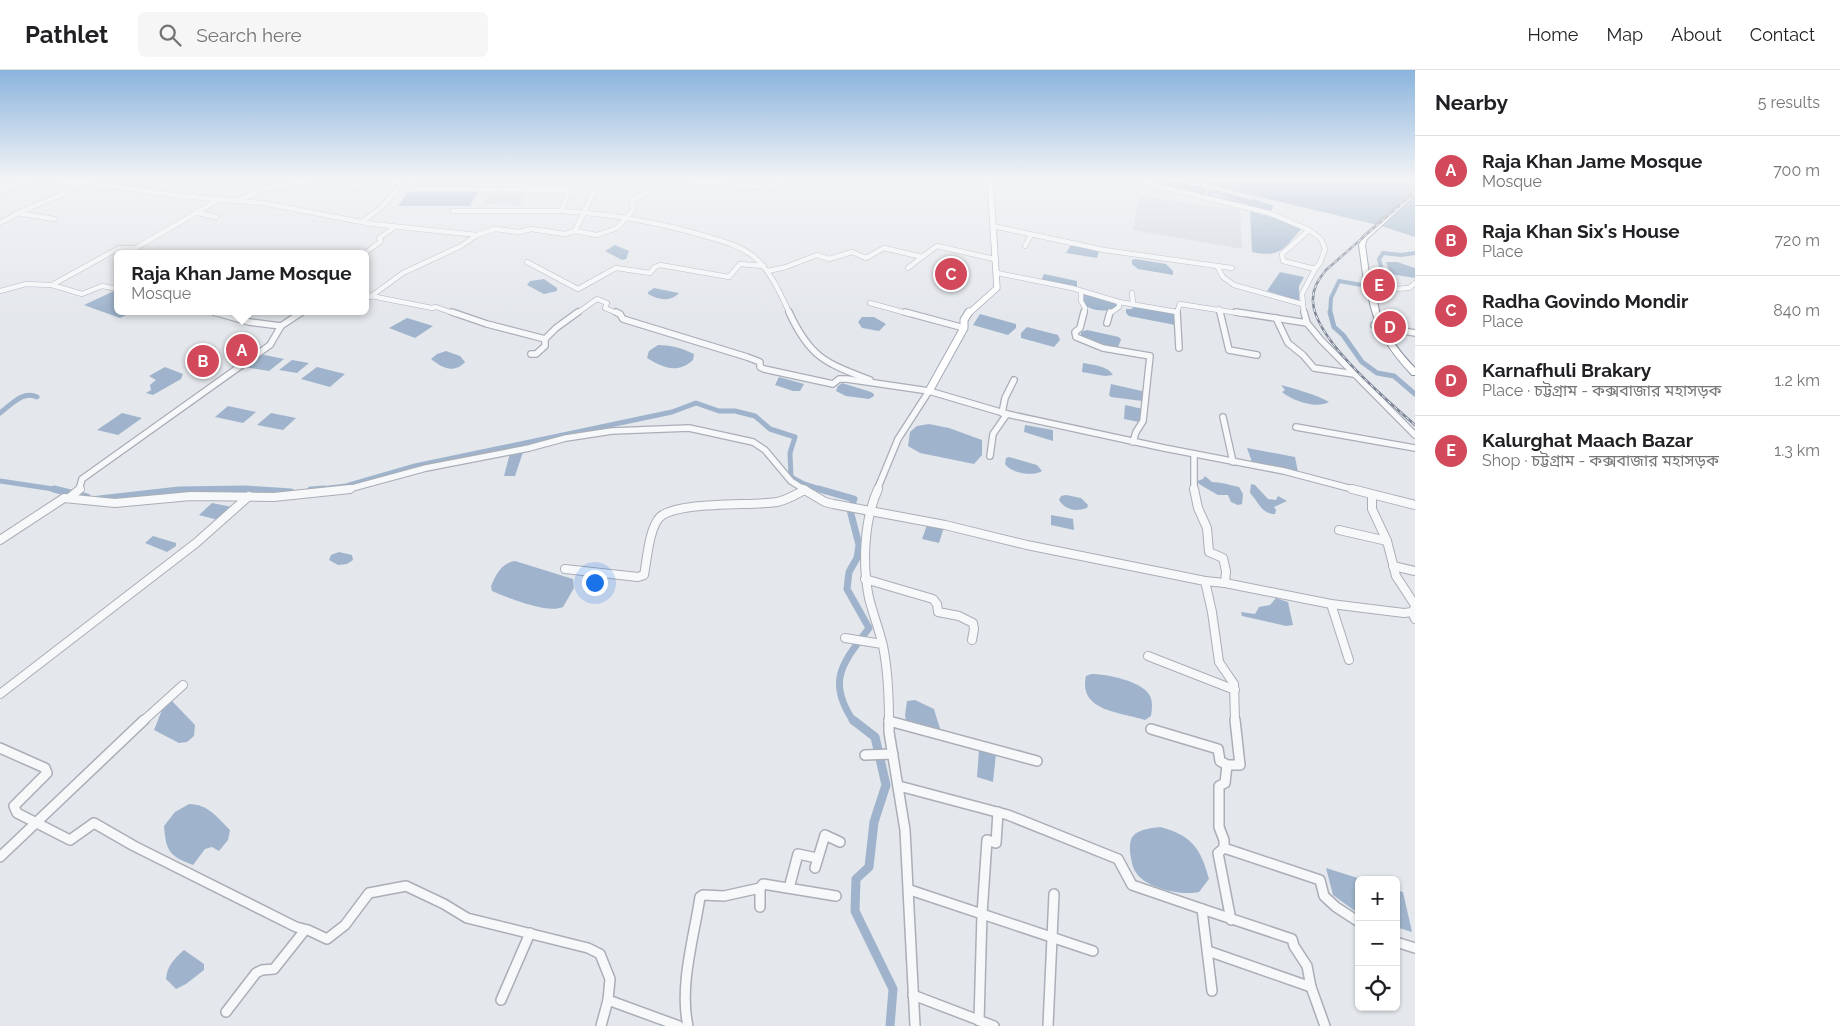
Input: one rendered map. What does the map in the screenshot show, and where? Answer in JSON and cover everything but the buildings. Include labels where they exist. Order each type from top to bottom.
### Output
[{"type":"highway","points":[[1380,224],[1364,238],[1362,245],[1368,289],[1381,342],[1390,355],[1415,378]]},
{"type":"highway","points":[[1378,326],[1397,355],[1415,373]]},
{"type":"main road","points":[[929,391],[964,328],[963,321],[972,308],[978,306],[997,288],[993,226]]},
{"type":"street","points":[[115,250],[119,248],[136,248],[179,224]]},
{"type":"street","points":[[373,224],[477,235]]},
{"type":"street","points":[[575,231],[579,224]]},
{"type":"street","points":[[369,295],[406,271],[460,247],[477,235],[491,229],[518,232],[531,229],[565,234],[575,231],[600,234],[617,228],[621,224]]},
{"type":"street","points":[[657,224],[738,246],[751,253],[768,271],[811,349],[831,363],[875,382]]},
{"type":"street","points":[[1295,224],[1309,230],[1321,239],[1326,249],[1320,263],[1303,285],[1301,296],[1307,323],[1321,340],[1415,435]]},
{"type":"street","points":[[993,226],[1130,256],[1232,268]]},
{"type":"street","points":[[369,250],[381,241],[379,238],[395,227]]},
{"type":"street","points":[[1309,230],[1282,254],[1283,261],[1314,269]]},
{"type":"street","points":[[1025,246],[1031,235]]},
{"type":"street","points":[[908,268],[937,246],[994,259]]},
{"type":"street","points":[[768,271],[790,266],[817,255],[829,259],[852,252],[866,258],[884,248],[922,256]]},
{"type":"street","points":[[52,285],[114,251]]},
{"type":"street","points":[[527,262],[578,289],[616,268],[650,273],[655,267],[660,265],[729,277],[740,264],[764,266]]},
{"type":"street","points":[[1217,266],[1224,277],[1234,285],[1302,304]]},
{"type":"street","points":[[997,273],[1072,288],[1119,302],[1177,312]]},
{"type":"street","points":[[0,291],[12,285],[40,282],[82,294],[102,286],[114,287]]},
{"type":"street","points":[[1368,289],[1409,288],[1415,283]]},
{"type":"street","points":[[1396,289],[1414,292]]},
{"type":"street","points":[[1081,292],[1081,301],[1085,308],[1080,328],[1075,332],[1076,337],[1103,348],[1150,356],[1143,421],[1136,432],[1133,442]]},
{"type":"street","points":[[1132,293],[1133,304]]},
{"type":"street","points":[[369,296],[432,308],[436,307],[487,324],[544,339]]},
{"type":"street","points":[[544,339],[556,328],[597,299],[607,303],[605,308],[620,314],[623,320],[747,357],[760,362],[760,367],[764,369],[833,384],[839,379],[875,382],[929,391],[1005,414],[1133,442],[1284,471],[1415,505]]},
{"type":"street","points":[[1107,323],[1109,313],[1119,307],[1119,302]]},
{"type":"street","points":[[870,303],[964,328]]},
{"type":"street","points":[[1179,348],[1177,312],[1180,304],[1307,323]]},
{"type":"street","points":[[1219,309],[1229,350],[1257,355]]},
{"type":"street","points":[[224,315],[249,322],[281,326]]},
{"type":"street","points":[[69,498],[80,489],[82,479],[270,345],[281,326],[298,315]]},
{"type":"street","points":[[1276,318],[1288,343],[1304,355],[1314,368],[1354,374]]},
{"type":"street","points":[[1378,326],[1415,333]]},
{"type":"street","points":[[531,354],[536,354],[545,346],[544,339]]},
{"type":"street","points":[[990,456],[993,434],[1005,414],[1004,398],[1014,380]]},
{"type":"street","points":[[915,1026],[910,890],[899,786],[885,754],[889,721],[889,688],[882,644],[865,578],[867,536],[874,497],[898,439],[929,391]]},
{"type":"street","points":[[1223,417],[1233,462]]},
{"type":"street","points":[[1296,427],[1415,448]]},
{"type":"street","points":[[0,540],[64,498],[115,503],[181,496],[274,497],[342,491],[426,468],[529,448],[566,438],[612,431],[689,428],[753,442],[765,450],[791,481],[825,502],[926,523],[945,525],[1027,545],[1205,582],[1225,583],[1331,604],[1404,613],[1414,611],[1398,581],[1387,541],[1372,509],[1372,495]]},
{"type":"street","points":[[1194,454],[1193,482],[1198,508],[1207,528],[1209,552],[1223,558],[1226,571],[1225,583]]},
{"type":"street","points":[[565,569],[638,578],[644,575],[653,531],[660,516],[664,513],[690,507],[704,508],[775,502],[805,490]]},
{"type":"street","points":[[0,694],[196,543],[249,496]]},
{"type":"street","points":[[1339,530],[1387,541]]},
{"type":"street","points":[[1393,566],[1415,571]]},
{"type":"street","points":[[865,578],[927,596],[934,600],[938,612],[966,618],[974,628],[972,640]]},
{"type":"street","points":[[1151,729],[1207,744],[1209,747],[1218,749],[1220,761],[1227,765],[1240,765],[1235,727],[1235,690],[1232,680],[1219,662],[1205,582]]},
{"type":"street","points":[[1331,604],[1349,660]]},
{"type":"street","points":[[845,638],[865,643],[882,644]]},
{"type":"street","points":[[1148,656],[1235,690]]},
{"type":"street","points":[[0,857],[35,822],[183,685]]},
{"type":"street","points":[[889,721],[1037,761]]},
{"type":"street","points":[[0,748],[45,768],[47,773],[14,806],[17,813],[70,840],[94,824],[290,924],[327,939],[335,936],[370,893],[406,886],[444,904],[467,918],[588,948],[600,954],[610,979],[608,1000],[601,1026]]},
{"type":"street","points":[[865,755],[885,754]]},
{"type":"street","points":[[1224,848],[1224,840],[1219,827],[1219,786],[1225,783],[1227,765]]},
{"type":"street","points":[[899,786],[998,812],[1118,859],[1132,885],[1231,920],[1292,939],[1294,946],[1307,966],[1311,986],[1325,1026]]},
{"type":"street","points":[[980,1021],[982,914],[987,840],[996,843],[998,812]]},
{"type":"street","points":[[815,868],[825,835],[840,842]]},
{"type":"street","points":[[1224,848],[1218,853],[1231,920]]},
{"type":"street","points":[[1224,848],[1320,880],[1324,896],[1336,907],[1357,921]]},
{"type":"street","points":[[789,888],[798,854],[817,858]]},
{"type":"street","points":[[688,1026],[684,1008],[700,897],[724,896],[760,888],[763,884],[836,896]]},
{"type":"street","points":[[760,888],[760,908]]},
{"type":"street","points":[[910,890],[1093,952]]},
{"type":"street","points":[[1048,1026],[1054,894]]},
{"type":"street","points":[[1202,909],[1212,991]]},
{"type":"street","points":[[226,1012],[256,973],[274,969],[305,930]]},
{"type":"street","points":[[501,1000],[530,933]]},
{"type":"street","points":[[1400,943],[1415,948]]},
{"type":"street","points":[[1208,951],[1311,986]]},
{"type":"street","points":[[913,995],[994,1026]]},
{"type":"street","points":[[608,1000],[679,1026]]},
{"type":"shaded area","points":[[1134,224],[1241,224],[1242,249],[1133,230]]},
{"type":"water","points":[[1251,224],[1289,224],[1301,229],[1285,247],[1275,253],[1261,254],[1252,252]]},
{"type":"water","points":[[1372,224],[1415,224],[1415,237]]},
{"type":"water","points":[[615,245],[629,251],[626,259],[622,260],[605,251]]},
{"type":"water","points":[[1071,245],[1099,251],[1097,258],[1066,253]]},
{"type":"water","points":[[1132,260],[1166,264],[1173,271],[1173,275],[1138,269],[1132,264]]},
{"type":"water","points":[[1386,262],[1397,262],[1415,268],[1415,278],[1390,274]]},
{"type":"water","points":[[1280,272],[1304,277],[1299,286],[1299,301],[1267,291]]},
{"type":"water","points":[[1044,274],[1077,281],[1077,287],[1041,281]]},
{"type":"water","points":[[544,279],[557,288],[557,291],[544,294],[527,285],[530,281]]},
{"type":"water","points":[[654,288],[679,293],[672,298],[660,299],[648,294]]},
{"type":"water","points":[[114,291],[114,315],[126,315],[120,318],[84,305]]},
{"type":"water","points":[[1082,294],[1111,301],[1118,304],[1118,307],[1109,310],[1091,309],[1083,304]]},
{"type":"water","points":[[1133,306],[1174,314],[1176,318],[1175,325],[1129,316],[1126,313],[1126,309],[1132,309]]},
{"type":"water","points":[[980,314],[1016,324],[1016,328],[1008,335],[973,325]]},
{"type":"water","points":[[862,317],[874,317],[886,324],[879,331],[862,328],[858,322]]},
{"type":"water","points":[[407,318],[433,326],[415,338],[389,328]]},
{"type":"water","points":[[1027,327],[1058,335],[1060,340],[1054,347],[1021,338],[1021,333]]},
{"type":"water","points":[[1087,330],[1119,337],[1121,340],[1118,347],[1111,348],[1081,337],[1081,332]]},
{"type":"water","points":[[658,345],[672,346],[690,352],[694,354],[693,360],[682,367],[665,367],[647,358],[649,351]]},
{"type":"water","points":[[446,351],[460,356],[465,362],[461,366],[452,369],[439,365],[431,359],[437,354]]},
{"type":"water","points":[[260,354],[284,359],[269,371],[244,367]]},
{"type":"water","points":[[292,360],[309,363],[297,373],[279,370]]},
{"type":"water","points":[[1083,363],[1104,368],[1113,375],[1105,376],[1082,372]]},
{"type":"water","points":[[165,367],[183,374],[181,379],[153,395],[146,393],[151,390],[150,385],[156,380],[149,376]]},
{"type":"water","points":[[317,367],[345,374],[330,387],[301,379]]},
{"type":"water","points":[[779,377],[804,384],[800,391],[793,391],[775,385]]},
{"type":"water","points":[[842,383],[871,392],[874,396],[869,399],[846,396],[836,391]]},
{"type":"water","points":[[1111,384],[1142,391],[1142,401],[1111,397],[1109,395]]},
{"type":"water","points":[[1281,385],[1329,402],[1318,405],[1298,401],[1282,392],[1285,390]]},
{"type":"water","points":[[1125,405],[1143,409],[1139,422],[1124,419]]},
{"type":"water","points":[[228,406],[256,412],[243,423],[215,417]]},
{"type":"water","points":[[122,413],[142,418],[118,435],[97,430]]},
{"type":"water","points":[[271,413],[296,418],[283,430],[257,425]]},
{"type":"water","points":[[929,424],[949,428],[982,440],[982,455],[974,464],[920,453],[908,446],[910,432],[917,426]]},
{"type":"water","points":[[1025,425],[1053,430],[1053,441],[1024,432]]},
{"type":"water","points":[[1247,448],[1295,457],[1298,472],[1252,462]]},
{"type":"water","points":[[523,452],[515,476],[504,476],[510,453]]},
{"type":"water","points":[[1009,457],[1037,465],[1042,471],[1028,474],[1012,470],[1005,464],[1006,458]]},
{"type":"water","points":[[1205,476],[1212,482],[1239,487],[1243,494],[1242,504],[1238,505],[1231,502],[1228,495],[1218,495],[1199,484],[1197,481]]},
{"type":"water","points":[[1251,484],[1255,485],[1268,499],[1276,500],[1278,496],[1287,501],[1274,507],[1276,510],[1275,514],[1266,512],[1250,493]]},
{"type":"water","points":[[1061,496],[1081,498],[1088,505],[1087,508],[1075,510],[1068,508],[1059,500]]},
{"type":"water","points":[[212,503],[232,507],[218,520],[199,515]]},
{"type":"water","points":[[1051,515],[1073,519],[1074,530],[1051,525]]},
{"type":"water","points":[[927,525],[944,527],[939,543],[922,539]]},
{"type":"water","points":[[153,536],[176,543],[176,546],[167,552],[145,543]]},
{"type":"water","points":[[339,552],[352,555],[353,560],[347,564],[338,565],[329,560],[331,555]]},
{"type":"water","points":[[515,561],[573,579],[574,588],[563,607],[556,609],[538,607],[492,591],[491,586],[500,570],[506,564]]},
{"type":"water","points":[[1276,598],[1288,602],[1293,625],[1286,626],[1242,616],[1241,612],[1255,614],[1259,607],[1270,605]]},
{"type":"water","points":[[1091,674],[1124,679],[1140,686],[1151,698],[1151,716],[1145,720],[1113,712],[1095,703],[1088,697],[1085,688],[1086,676]]},
{"type":"water","points":[[915,700],[934,709],[941,732],[906,722],[907,701]]},
{"type":"water","points":[[172,701],[195,725],[194,736],[187,742],[179,743],[154,730],[164,705]]},
{"type":"water","points":[[979,750],[996,754],[993,782],[977,777]]},
{"type":"water","points":[[189,804],[202,806],[207,809],[217,816],[230,830],[228,840],[219,851],[212,847],[205,849],[193,865],[179,859],[170,851],[166,841],[164,826],[175,812]]},
{"type":"water","points":[[1160,827],[1180,834],[1193,844],[1198,851],[1209,879],[1199,892],[1173,892],[1154,886],[1146,882],[1135,871],[1130,852],[1132,838],[1141,831]]},
{"type":"water","points":[[1326,868],[1355,877],[1355,911],[1333,895]]},
{"type":"water","points":[[1400,891],[1403,892],[1412,932],[1400,928]]},
{"type":"water","points":[[184,950],[204,964],[204,970],[176,989],[166,979],[167,974],[172,963]]},
{"type":"waterway","points":[[1373,287],[1387,289],[1379,259],[1383,253],[1401,255],[1415,253]]},
{"type":"waterway","points":[[1330,312],[1331,298],[1339,281],[1362,285]]},
{"type":"waterway","points":[[1330,312],[1334,327],[1343,335],[1362,362],[1377,373],[1394,376],[1415,394]]},
{"type":"waterway","points":[[0,413],[22,397],[27,395],[37,397]]},
{"type":"waterway","points":[[316,490],[346,486],[415,466],[672,412],[696,403],[719,411],[735,411],[755,416],[770,429],[795,437],[790,453],[791,477],[804,484],[823,490]]},
{"type":"waterway","points":[[0,481],[55,489]]},
{"type":"waterway","points":[[55,489],[60,490]]},
{"type":"waterway","points":[[55,489],[87,497]]},
{"type":"waterway","points":[[99,499],[179,490],[245,489],[291,492]]},
{"type":"waterway","points":[[316,490],[324,489]]},
{"type":"waterway","points":[[819,489],[854,499],[852,505]]},
{"type":"waterway","points":[[193,490],[257,490]]},
{"type":"waterway","points":[[311,490],[316,490]]},
{"type":"waterway","points":[[850,510],[859,545],[857,558],[849,572],[847,589],[869,628],[852,651],[841,672],[839,683],[845,707],[854,722]]},
{"type":"waterway","points":[[853,720],[875,737],[886,785],[874,822],[869,867],[856,879],[855,911],[893,989],[890,1026]]},
{"type":"railway","points":[[1379,224],[1320,277],[1313,293],[1313,302],[1317,317],[1326,334],[1339,351],[1371,385],[1415,425]]},
{"type":"place","name":"Radha Govindo Mondir","points":[[951,274]]},
{"type":"place","name":"Kalurghat Maach Bazar","points":[[1379,285]]},
{"type":"place","name":"Karnafhuli Brakary","points":[[1390,327]]},
{"type":"place","name":"Raja Khan Jame Mosque","points":[[242,350]]},
{"type":"place","name":"Raja Khan Six's House","points":[[203,361]]}]
